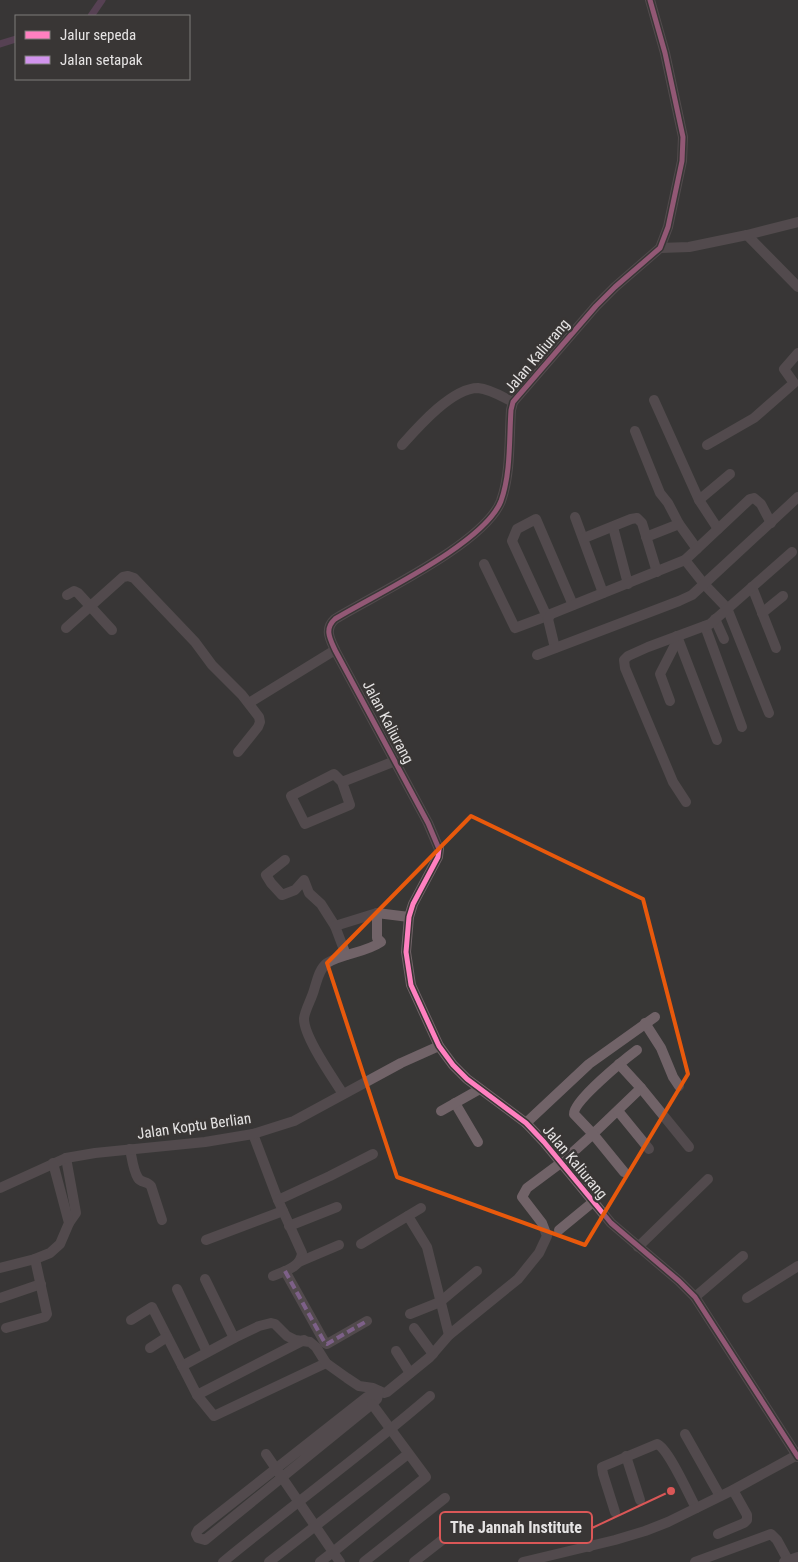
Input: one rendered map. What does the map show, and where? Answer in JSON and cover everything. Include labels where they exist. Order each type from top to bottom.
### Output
[{"type":"street","points":[[650,0],[665,53],[683,137],[682,161],[671,216],[660,248],[689,247],[798,222]]},
{"type":"street","points":[[746,235],[798,287]]},
{"type":"street","name":"Jalan Kaliurang","points":[[660,248],[596,306],[514,402],[511,410],[506,477],[501,499],[492,517],[474,534],[448,553],[332,622],[328,632],[335,650],[428,823],[439,851],[435,863],[413,904],[409,917],[406,952],[411,985],[439,1046],[452,1065],[480,1089],[526,1123],[562,1162],[611,1223],[695,1297],[797,1456]]},
{"type":"street","points":[[707,445],[754,418],[796,382],[784,368],[798,353]]},
{"type":"street","points":[[402,445],[438,408],[469,390],[483,389],[514,402]]},
{"type":"street","points":[[654,400],[700,500],[718,529]]},
{"type":"street","points":[[635,431],[660,493],[697,549]]},
{"type":"street","points":[[700,500],[730,474]]},
{"type":"street","points":[[484,564],[515,628],[548,617],[551,614],[685,560],[750,499],[753,498],[761,504],[771,523]]},
{"type":"street","points":[[537,654],[679,601],[692,594],[796,502]]},
{"type":"street","points":[[575,517],[603,593]]},
{"type":"street","points":[[584,538],[637,518],[642,523],[657,572]]},
{"type":"street","points":[[555,648],[548,617],[512,540],[517,529],[536,519],[573,605]]},
{"type":"street","points":[[646,538],[679,524]]},
{"type":"street","points":[[614,527],[628,584]]},
{"type":"street","points":[[686,802],[673,782],[623,663],[624,658],[635,652],[705,626],[716,619],[792,552]]},
{"type":"street","points":[[685,560],[704,584],[728,608],[769,713]]},
{"type":"street","points":[[66,628],[123,578],[126,576],[132,577],[195,642],[212,665],[249,703],[259,717],[260,724],[238,752]]},
{"type":"street","points":[[752,587],[776,648]]},
{"type":"street","points":[[66,596],[75,591],[112,630]]},
{"type":"street","points":[[762,613],[783,596]]},
{"type":"street","points":[[716,619],[724,639]]},
{"type":"street","points":[[705,626],[742,727]]},
{"type":"street","points":[[670,701],[660,674],[677,638]]},
{"type":"street","points":[[677,638],[717,740]]},
{"type":"street","points":[[249,703],[335,650]]},
{"type":"street","points":[[342,782],[395,761]]},
{"type":"street","points":[[334,774],[342,782],[350,805],[305,824],[291,796],[334,774]]},
{"type":"street","points":[[285,860],[266,875],[271,883],[282,895],[295,890],[304,880],[309,893],[321,904],[335,926],[346,955]]},
{"type":"street","points":[[335,926],[377,913],[409,917]]},
{"type":"street","points":[[343,1094],[315,1047],[304,1018],[322,968],[330,962],[381,942],[377,938],[377,913]]},
{"type":"street","points":[[526,1123],[589,1064],[655,1017]]},
{"type":"street","points":[[645,1023],[661,1048],[673,1077],[679,1086]]},
{"type":"street","name":"Jalan Koptu Berlian","points":[[0,1188],[66,1158],[95,1153],[206,1142],[253,1134],[294,1121],[401,1063],[439,1046]]},
{"type":"street","points":[[624,1172],[573,1111],[580,1100],[637,1050]]},
{"type":"street","points":[[619,1064],[689,1147]]},
{"type":"street","points":[[379,1392],[377,1399],[372,1404],[279,1473],[198,1530],[196,1534],[198,1538],[205,1540],[279,1473],[367,1397],[379,1392],[387,1392],[433,1354],[449,1335],[518,1279],[546,1242],[547,1232],[522,1195],[528,1188],[562,1162],[641,1088]]},
{"type":"street","points":[[441,1111],[480,1089]]},
{"type":"street","points":[[454,1103],[478,1142]]},
{"type":"street","points":[[618,1111],[649,1149]]},
{"type":"street","points":[[253,1134],[278,1200],[300,1248],[302,1256],[299,1262]]},
{"type":"street","points":[[130,1150],[137,1177],[151,1186],[162,1220]]},
{"type":"street","points":[[278,1200],[373,1154]]},
{"type":"street","points":[[0,1268],[50,1253],[60,1244],[69,1223],[76,1213],[66,1158]]},
{"type":"street","points":[[53,1163],[69,1223]]},
{"type":"street","points":[[638,1247],[708,1179]]},
{"type":"street","points":[[559,1230],[593,1202]]},
{"type":"street","points":[[289,1226],[337,1207]]},
{"type":"street","points":[[360,1244],[421,1208]]},
{"type":"street","points":[[206,1240],[283,1211]]},
{"type":"street","points":[[408,1216],[427,1248],[449,1335]]},
{"type":"street","points":[[273,1276],[299,1262],[339,1245]]},
{"type":"street","points":[[695,1297],[743,1256]]},
{"type":"street","points":[[6,1328],[46,1316],[48,1310],[35,1259]]},
{"type":"street","points":[[747,1298],[798,1266]]},
{"type":"street","points":[[285,1271],[325,1343],[327,1344],[367,1321]]},
{"type":"street","points":[[410,1314],[440,1302],[477,1271]]},
{"type":"street","points":[[205,1279],[234,1338]]},
{"type":"street","points":[[0,1298],[42,1284]]},
{"type":"street","points":[[178,1289],[207,1352]]},
{"type":"street","points":[[131,1320],[152,1307],[197,1395],[210,1413],[216,1416],[326,1363]]},
{"type":"street","points":[[182,1366],[234,1338],[271,1323],[295,1340],[310,1342],[316,1347],[326,1363],[359,1386],[373,1388],[379,1392]]},
{"type":"street","points":[[414,1328],[433,1354]]},
{"type":"street","points":[[150,1348],[167,1337]]},
{"type":"street","points":[[197,1395],[304,1340]]},
{"type":"street","points":[[396,1351],[410,1373]]},
{"type":"street","points":[[223,1562],[430,1396]]},
{"type":"street","points":[[320,1562],[426,1477],[372,1404]]},
{"type":"street","points":[[685,1434],[720,1496]]},
{"type":"street","points":[[615,1512],[602,1468],[657,1444],[668,1455],[696,1508]]},
{"type":"street","points":[[266,1454],[340,1562]]},
{"type":"street","points":[[269,1562],[408,1454]]},
{"type":"street","points":[[626,1456],[640,1500]]},
{"type":"street","points":[[528,1562],[645,1531],[733,1490],[797,1456]]},
{"type":"street","points":[[718,1534],[744,1523],[746,1520],[746,1515],[733,1490]]},
{"type":"street","points":[[364,1562],[445,1498]]},
{"type":"street","points":[[582,1522],[589,1547]]},
{"type":"street","points":[[414,1562],[464,1524]]},
{"type":"street","points":[[695,1562],[771,1534],[790,1560]]},
{"type":"highlighted area","points":[[471,816],[643,899],[688,1074],[585,1245],[397,1177],[327,963]]},
{"type":"waterway","points":[[92,15],[102,0]]},
{"type":"waterway","points":[[0,44],[15,39]]},
{"type":"marked path","points":[[285,1271],[325,1343],[327,1344],[367,1321]]},
{"type":"cycle path","points":[[650,0],[665,53],[683,137],[682,161],[668,227],[660,248],[596,306],[513,402],[507,479],[501,501],[491,517],[474,534],[452,551],[335,619],[330,627],[329,634],[335,650],[428,823],[439,849],[438,857],[413,904],[409,917],[406,952],[411,985],[439,1046],[453,1065],[467,1079],[526,1123],[611,1223],[695,1297],[798,1457]]},
{"type":"place","name":"The Jannah Institute","points":[[671,1491]]}]
